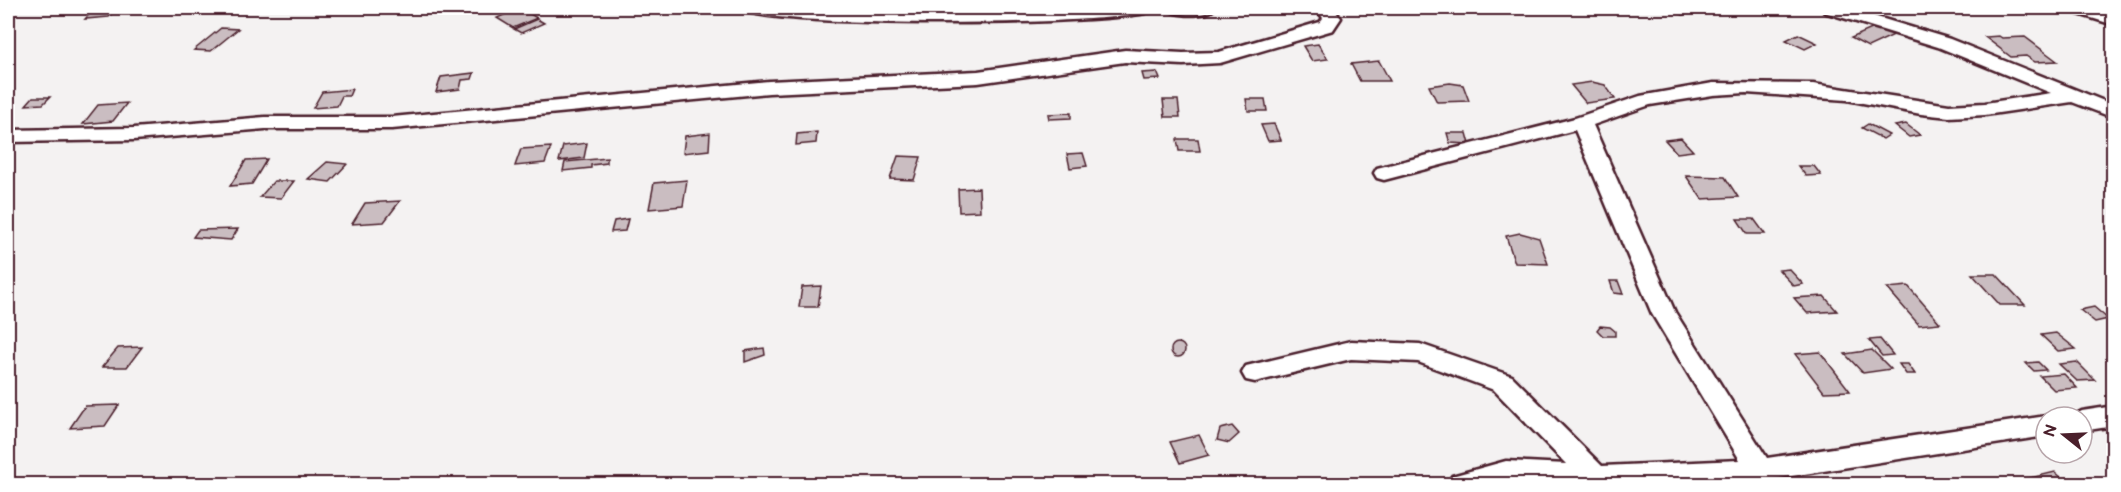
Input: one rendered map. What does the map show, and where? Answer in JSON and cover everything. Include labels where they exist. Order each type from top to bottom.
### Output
[{"type":"street","points":[[748,8],[810,15],[928,18],[1036,17],[1150,8]]},
{"type":"street","points":[[1176,8],[1206,8]]},
{"type":"street","points":[[8,136],[134,134],[265,123],[392,123],[769,87],[978,78],[1125,56],[1183,59],[1220,57],[1327,26],[1332,18],[1324,8]]},
{"type":"street","points":[[1830,8],[1944,44],[2114,112]]},
{"type":"street","points":[[2078,8],[2114,20]]},
{"type":"street","points":[[1384,172],[1582,122],[1606,111],[1714,87],[1764,86],[1846,94],[1933,110],[1981,108],[2073,96]]},
{"type":"street","points":[[1582,122],[1664,314],[1760,470]]},
{"type":"street","points":[[1255,374],[1351,350],[1420,353],[1503,383],[1596,477]]},
{"type":"street","points":[[2094,419],[2114,416]]},
{"type":"street","points":[[1462,484],[1506,472],[1635,480],[1760,470],[2034,428]]},
{"type":"building","points":[[95,8],[126,8],[115,10],[109,17],[85,19]]},
{"type":"building","points":[[520,8],[537,18],[513,28],[497,18]]},
{"type":"building","points":[[1669,8],[1701,8],[1683,15]]},
{"type":"building","points":[[537,19],[544,23],[521,33],[514,29]]},
{"type":"building","points":[[1886,27],[1898,33],[1868,47],[1851,38],[1874,28],[1879,30]]},
{"type":"building","points":[[221,28],[238,29],[211,51],[194,50]]},
{"type":"building","points":[[1798,34],[1817,43],[1805,49],[1786,40]]},
{"type":"building","points":[[1999,36],[2002,38],[2025,37],[2057,61],[2035,62],[2026,56],[2011,57],[1985,37]]},
{"type":"building","points":[[1318,44],[1328,59],[1312,61],[1303,46]]},
{"type":"building","points":[[1379,61],[1390,81],[1360,81],[1351,64]]},
{"type":"building","points":[[1157,72],[1160,79],[1144,80],[1142,73]]},
{"type":"building","points":[[474,73],[472,79],[462,80],[460,89],[436,92],[441,77]]},
{"type":"building","points":[[1592,82],[1605,85],[1615,99],[1586,103],[1571,85]]},
{"type":"building","points":[[1450,83],[1463,85],[1469,101],[1437,102],[1429,86]]},
{"type":"building","points":[[352,89],[349,96],[342,96],[337,106],[313,108],[322,92]]},
{"type":"building","points":[[33,97],[50,97],[43,104],[26,105]]},
{"type":"building","points":[[1246,99],[1265,99],[1267,111],[1248,111]]},
{"type":"building","points":[[1163,100],[1178,100],[1180,117],[1165,117]]},
{"type":"building","points":[[127,103],[113,121],[83,124],[98,105]]},
{"type":"building","points":[[1071,113],[1071,118],[1049,119],[1048,114]]},
{"type":"building","points":[[1274,124],[1281,140],[1268,141],[1261,125]]},
{"type":"building","points":[[1868,124],[1889,135],[1883,139],[1862,128]]},
{"type":"building","points":[[1906,124],[1920,135],[1909,137],[1895,126]]},
{"type":"building","points":[[817,132],[816,143],[796,145],[797,134]]},
{"type":"building","points":[[710,133],[709,150],[683,153],[685,136]]},
{"type":"building","points":[[1447,133],[1467,133],[1470,144],[1450,143]]},
{"type":"building","points":[[1681,138],[1693,151],[1677,153],[1665,140]]},
{"type":"building","points":[[1177,139],[1198,139],[1200,151],[1179,151]]},
{"type":"building","points":[[587,143],[584,158],[559,161],[563,146]]},
{"type":"building","points":[[551,147],[545,163],[515,166],[521,149]]},
{"type":"building","points":[[1083,153],[1087,166],[1070,168],[1067,154]]},
{"type":"building","points":[[898,156],[921,157],[914,180],[890,179]]},
{"type":"building","points":[[607,158],[607,163],[591,165],[591,168],[563,171],[565,162]]},
{"type":"building","points":[[267,159],[252,184],[230,186],[246,160]]},
{"type":"building","points":[[327,162],[347,164],[330,182],[308,179]]},
{"type":"building","points":[[1798,166],[1814,166],[1821,175],[1806,176]]},
{"type":"building","points":[[1686,176],[1725,177],[1738,197],[1702,199]]},
{"type":"building","points":[[687,180],[683,206],[649,209],[654,183]]},
{"type":"building","points":[[274,181],[294,181],[281,198],[260,197]]},
{"type":"building","points":[[979,188],[980,211],[959,212],[958,189]]},
{"type":"building","points":[[400,201],[384,222],[352,224],[365,203]]},
{"type":"building","points":[[628,219],[625,231],[611,232],[614,221]]},
{"type":"building","points":[[1737,219],[1754,219],[1765,234],[1747,234]]},
{"type":"building","points":[[238,229],[231,240],[193,237],[198,230]]},
{"type":"building","points":[[1520,233],[1539,238],[1548,264],[1515,263],[1506,236]]},
{"type":"building","points":[[1789,269],[1803,284],[1794,286],[1779,270]]},
{"type":"building","points":[[1972,274],[1996,274],[2025,305],[2000,305]]},
{"type":"building","points":[[1610,281],[1618,281],[1623,294],[1614,293]]},
{"type":"building","points":[[821,286],[818,307],[799,307],[802,287]]},
{"type":"building","points":[[1908,286],[1940,323],[1919,325],[1887,288]]},
{"type":"building","points":[[1824,296],[1837,311],[1807,313],[1794,298]]},
{"type":"building","points":[[2094,307],[2108,319],[2095,322],[2080,310]]},
{"type":"building","points":[[1600,326],[1610,327],[1615,331],[1615,336],[1603,336],[1597,330]]},
{"type":"building","points":[[2056,333],[2076,349],[2058,351],[2041,335]]},
{"type":"building","points":[[1880,339],[1893,355],[1882,356],[1869,340]]},
{"type":"building","points":[[1175,343],[1181,343],[1185,350],[1181,357],[1175,357],[1171,353],[1171,347]]},
{"type":"building","points":[[142,347],[127,367],[102,367],[118,348]]},
{"type":"building","points":[[764,348],[765,355],[745,362],[745,351]]},
{"type":"building","points":[[1872,350],[1891,369],[1863,373],[1845,354]]},
{"type":"building","points":[[1820,352],[1850,391],[1824,392],[1795,354]]},
{"type":"building","points":[[2038,362],[2046,370],[2034,371],[2026,363]]},
{"type":"building","points":[[2077,362],[2095,380],[2077,381],[2059,364]]},
{"type":"building","points":[[1899,364],[1908,364],[1915,374],[1906,374]]},
{"type":"building","points":[[2064,374],[2077,388],[2054,390],[2040,376]]},
{"type":"building","points":[[119,405],[105,426],[70,428],[85,406]]},
{"type":"building","points":[[1232,426],[1239,434],[1229,443],[1217,440],[1220,429]]},
{"type":"building","points":[[1199,435],[1209,455],[1180,463],[1170,442]]},
{"type":"building","points":[[2055,472],[2069,484],[2038,484],[2030,478]]}]
